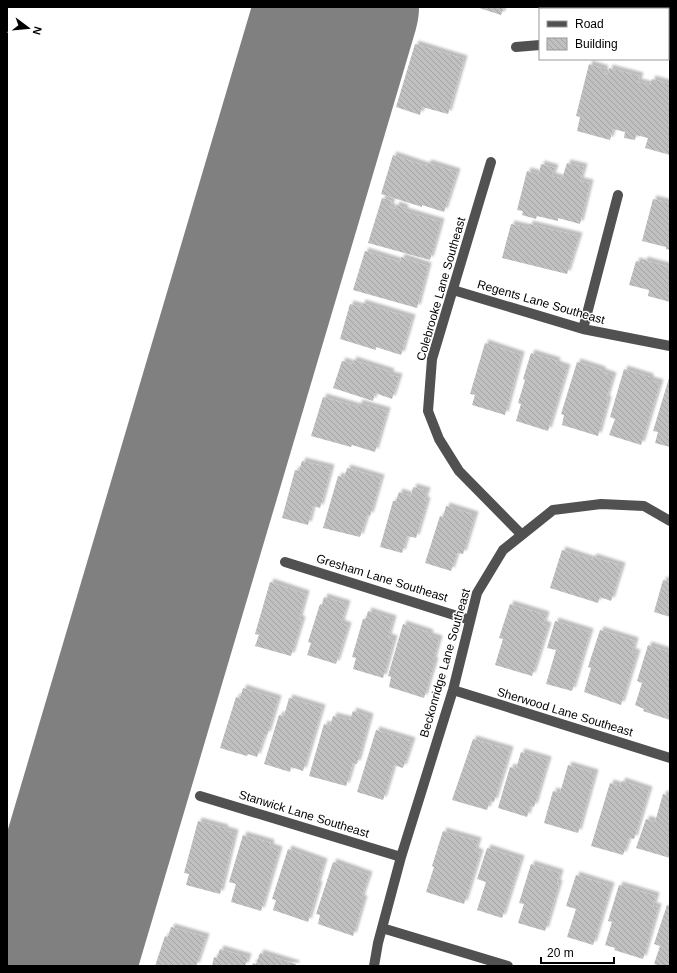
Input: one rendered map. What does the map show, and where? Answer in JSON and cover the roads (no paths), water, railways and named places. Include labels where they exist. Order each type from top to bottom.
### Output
[{"type":"street","points":[[516,47],[539,45]]},
{"type":"street","name":"Colebrooke Lane Southeast","points":[[491,162],[432,359],[428,411],[439,440],[459,471],[522,535]]},
{"type":"street","points":[[583,329],[618,194]]},
{"type":"street","name":"Regents Lane Southeast","points":[[453,290],[583,329],[670,346]]},
{"type":"street","name":"Beckonridge Lane Southeast","points":[[374,966],[382,928],[401,857],[453,690],[477,593],[503,550],[553,510],[601,504],[644,506],[670,521]]},
{"type":"street","name":"Gresham Lane Southeast","points":[[285,562],[470,620]]},
{"type":"street","name":"Sherwood Lane Southeast","points":[[453,690],[670,758]]},
{"type":"street","name":"Stanwick Lane Southeast","points":[[200,796],[401,857]]},
{"type":"street","points":[[382,928],[508,966]]}]
